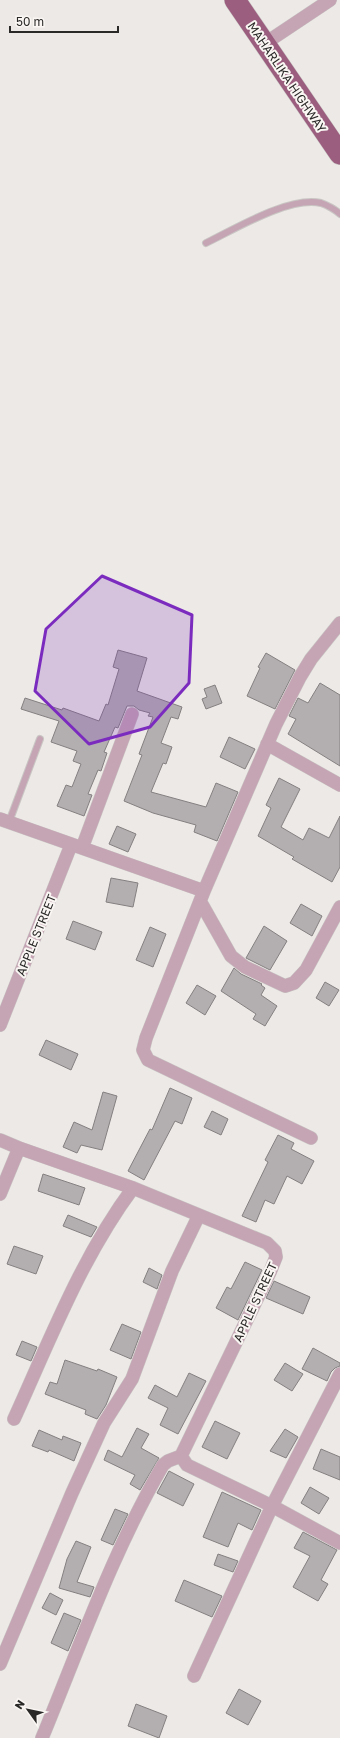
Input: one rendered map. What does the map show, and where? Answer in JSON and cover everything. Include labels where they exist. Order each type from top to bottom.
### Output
[{"type":"highway","name":"MAHARLIKA HIGHWAY","points":[[235,0],[340,154]]},
{"type":"street","points":[[264,44],[330,0]]},
{"type":"street","points":[[311,1138],[148,1060],[143,1050],[146,1038],[202,896],[267,744],[300,677],[311,659],[340,624]]},
{"type":"street","name":"APPLE STREET","points":[[0,1024],[132,714]]},
{"type":"street","points":[[267,744],[340,785]]},
{"type":"street","points":[[5,821],[77,846],[202,896],[231,956],[245,967],[285,986],[294,984],[306,970],[340,907]]},
{"type":"street","name":"APPLE STREET","points":[[0,1140],[133,1188],[267,1244],[275,1251],[276,1257],[181,1456]]},
{"type":"street","points":[[0,1194],[19,1148]]},
{"type":"street","points":[[14,1419],[90,1254],[112,1216],[133,1188]]},
{"type":"street","points":[[0,1664],[44,1558],[104,1423],[132,1379],[167,1283],[199,1215]]},
{"type":"street","points":[[194,1676],[272,1506],[340,1374]]},
{"type":"street","points":[[42,1738],[111,1569],[140,1506],[163,1465],[168,1461],[181,1456],[187,1465],[272,1506],[340,1543]]},
{"type":"lane","points":[[206,243],[280,208],[310,202],[322,203],[340,214]]},
{"type":"lane","points":[[5,821],[40,739]]},
{"type":"highlighted area","points":[[102,576],[192,615],[189,683],[150,727],[89,744],[35,691],[46,629]]},
{"type":"building","points":[[118,650],[147,658],[137,691],[182,707],[178,719],[171,717],[161,743],[172,747],[166,764],[163,763],[151,792],[206,807],[216,783],[238,792],[217,841],[194,832],[196,825],[153,813],[124,801],[142,755],[139,754],[153,717],[148,716],[150,713],[139,710],[134,706],[127,706],[118,728],[115,727],[104,752],[107,753],[101,771],[98,770],[88,794],[92,795],[84,816],[57,806],[66,785],[72,787],[81,764],[73,761],[77,751],[51,742],[59,721],[21,709],[25,698],[62,710],[63,708],[99,721],[106,704],[108,705],[119,669],[113,667]]},
{"type":"building","points":[[266,653],[295,670],[275,709],[247,696],[260,668],[258,667]]},
{"type":"building","points":[[320,683],[340,695],[340,766],[288,734],[296,719],[289,716],[298,698],[308,703]]},
{"type":"building","points":[[215,685],[222,703],[206,709],[202,699],[207,697],[204,689]]},
{"type":"building","points":[[229,737],[255,749],[245,769],[220,757]]},
{"type":"building","points":[[279,778],[300,789],[281,827],[303,840],[309,828],[329,838],[340,816],[340,867],[332,882],[292,859],[294,857],[258,836],[271,808],[266,805]]},
{"type":"building","points":[[117,826],[136,834],[128,852],[109,844]]},
{"type":"building","points":[[111,878],[138,883],[133,907],[106,902]]},
{"type":"building","points":[[301,904],[322,916],[312,936],[290,923]]},
{"type":"building","points":[[73,921],[102,932],[95,950],[66,939]]},
{"type":"building","points":[[264,926],[287,941],[270,970],[246,958]]},
{"type":"building","points":[[150,927],[166,934],[153,967],[136,960]]},
{"type":"building","points":[[234,968],[241,974],[262,984],[261,985],[265,988],[261,995],[277,1006],[265,1026],[253,1019],[256,1014],[221,991]]},
{"type":"building","points":[[325,982],[339,990],[329,1006],[316,998]]},
{"type":"building","points":[[197,985],[216,996],[205,1015],[186,1003]]},
{"type":"building","points":[[46,1040],[78,1054],[71,1070],[39,1055]]},
{"type":"building","points":[[170,1088],[192,1098],[182,1124],[175,1121],[144,1180],[128,1171],[150,1129],[152,1130]]},
{"type":"building","points":[[103,1092],[117,1096],[102,1150],[81,1145],[77,1153],[63,1147],[74,1122],[92,1130]]},
{"type":"building","points":[[212,1111],[228,1119],[221,1135],[204,1127]]},
{"type":"building","points":[[278,1135],[294,1143],[291,1149],[314,1161],[302,1184],[287,1176],[274,1204],[265,1200],[256,1222],[242,1216],[268,1162],[265,1160]]},
{"type":"building","points":[[43,1174],[85,1188],[79,1205],[38,1191]]},
{"type":"building","points":[[68,1215],[97,1227],[91,1237],[63,1226]]},
{"type":"building","points":[[14,1246],[43,1256],[36,1274],[7,1264]]},
{"type":"building","points":[[245,1262],[262,1270],[238,1320],[216,1308],[227,1287],[231,1289]]},
{"type":"building","points":[[149,1268],[162,1275],[157,1289],[143,1282]]},
{"type":"building","points":[[274,1281],[310,1297],[303,1314],[266,1298]]},
{"type":"building","points":[[122,1324],[141,1332],[131,1359],[110,1350]]},
{"type":"building","points":[[22,1341],[37,1347],[31,1361],[16,1355]]},
{"type":"building","points":[[313,1348],[340,1363],[340,1366],[331,1372],[327,1381],[302,1369]]},
{"type":"building","points":[[65,1360],[97,1371],[98,1369],[117,1377],[106,1405],[97,1419],[85,1414],[86,1410],[45,1394],[50,1382],[57,1384]]},
{"type":"building","points":[[285,1363],[303,1374],[292,1391],[274,1380]]},
{"type":"building","points":[[189,1373],[206,1381],[178,1434],[160,1425],[168,1408],[148,1398],[155,1385],[177,1397]]},
{"type":"building","points":[[215,1421],[240,1433],[227,1459],[202,1447]]},
{"type":"building","points":[[137,1428],[149,1434],[141,1448],[159,1458],[140,1490],[130,1484],[135,1475],[104,1460],[108,1450],[122,1457]]},
{"type":"building","points":[[285,1429],[298,1437],[286,1458],[270,1451]]},
{"type":"building","points":[[39,1430],[62,1440],[63,1436],[81,1443],[74,1461],[49,1450],[48,1452],[32,1446]]},
{"type":"building","points":[[321,1449],[340,1457],[340,1480],[313,1469]]},
{"type":"building","points":[[169,1471],[194,1484],[183,1506],[157,1493]]},
{"type":"building","points":[[310,1487],[329,1498],[319,1514],[301,1503]]},
{"type":"building","points":[[222,1492],[261,1510],[252,1530],[238,1523],[228,1547],[203,1537]]},
{"type":"building","points":[[115,1509],[128,1514],[113,1545],[101,1540]]},
{"type":"building","points":[[303,1532],[337,1550],[321,1580],[328,1584],[318,1601],[293,1587],[310,1556],[294,1548]]},
{"type":"building","points":[[76,1541],[91,1547],[77,1582],[94,1587],[90,1597],[59,1588],[67,1559]]},
{"type":"building","points":[[218,1554],[238,1561],[233,1572],[214,1565]]},
{"type":"building","points":[[184,1580],[222,1596],[212,1617],[175,1601]]},
{"type":"building","points":[[50,1593],[63,1600],[56,1615],[42,1608]]},
{"type":"building","points":[[64,1613],[81,1620],[68,1651],[51,1643]]},
{"type":"building","points":[[239,1689],[261,1701],[248,1725],[226,1713]]},
{"type":"building","points":[[136,1704],[167,1716],[159,1738],[128,1726]]}]
